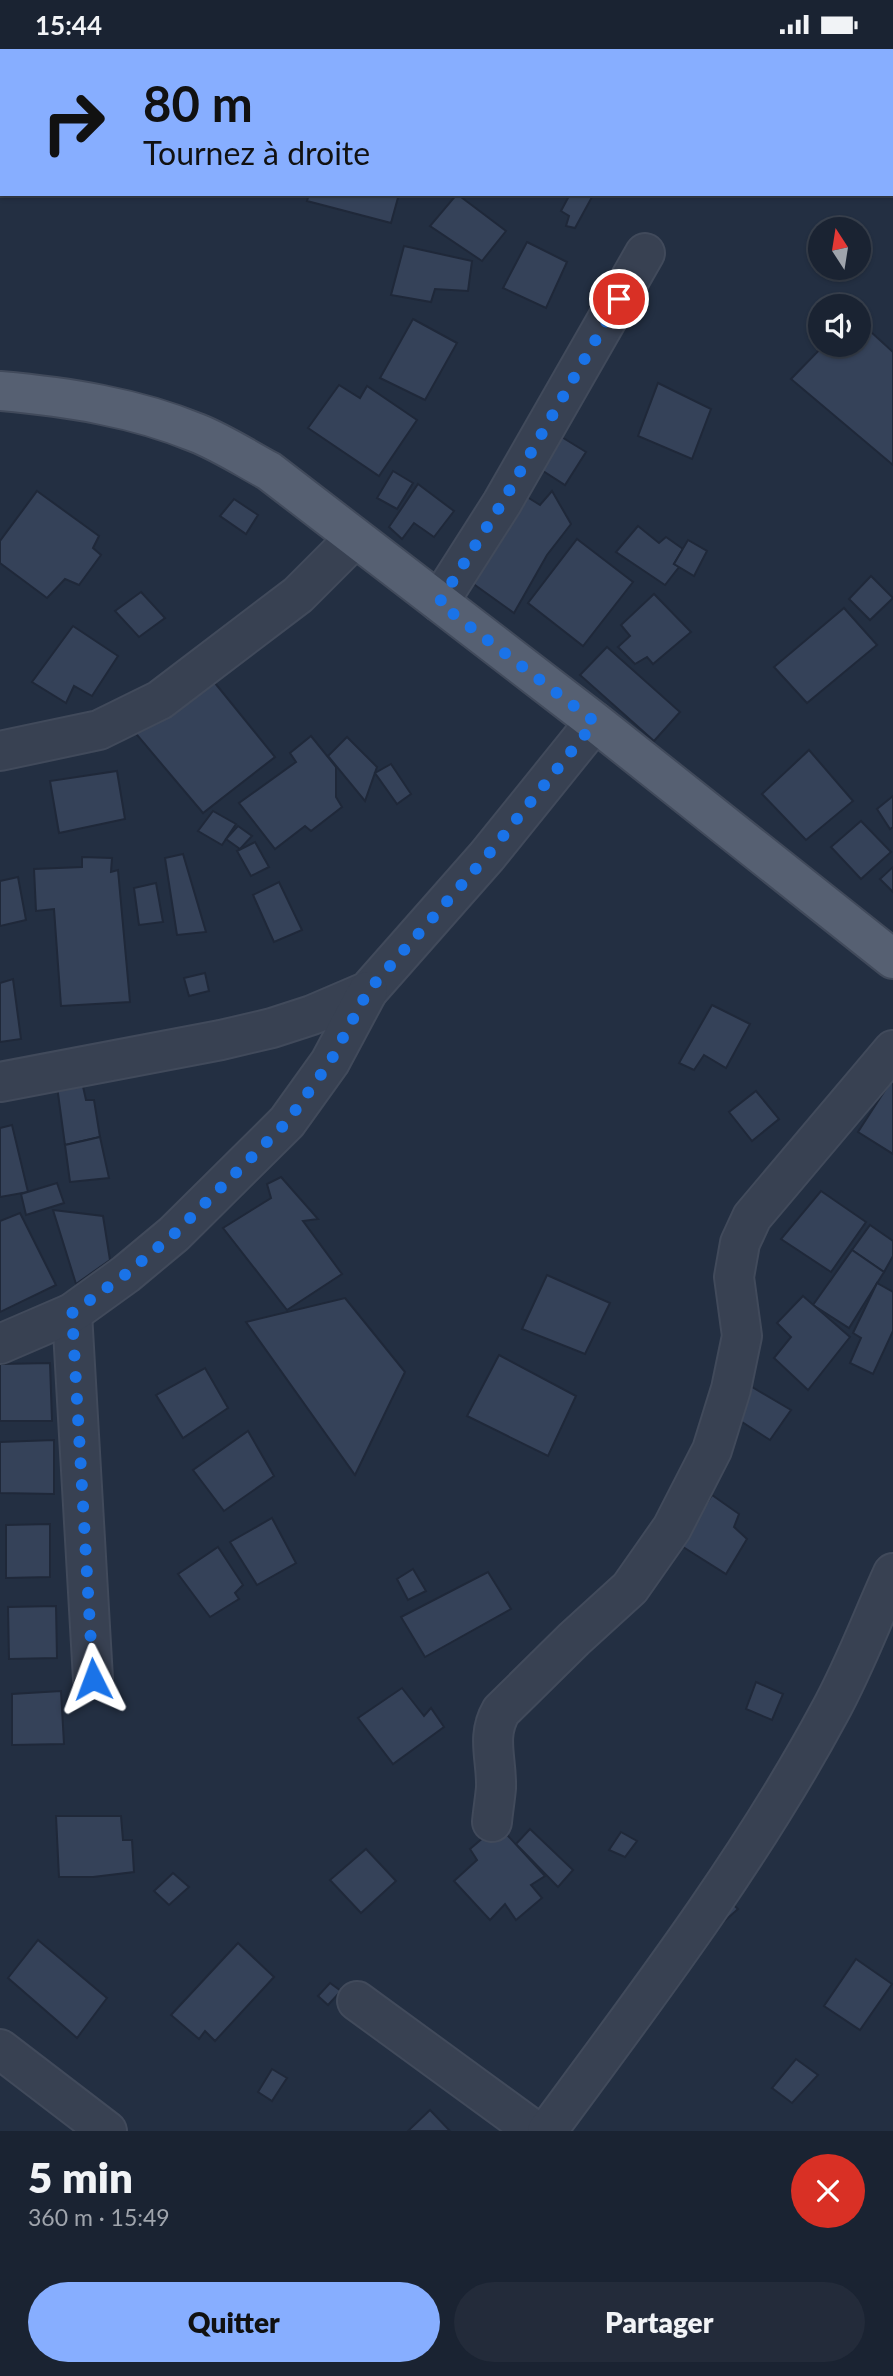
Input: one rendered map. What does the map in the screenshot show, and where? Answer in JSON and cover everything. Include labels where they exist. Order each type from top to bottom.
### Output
[{"type":"main road","points":[[0,391],[65,397],[157,420],[227,447],[269,471],[595,722],[893,959]]},
{"type":"street","points":[[439,603],[502,503],[645,253]]},
{"type":"street","points":[[0,751],[99,730],[160,700],[298,595],[354,539]]},
{"type":"street","points":[[0,1344],[72,1313],[126,1274],[174,1234],[287,1122],[330,1062],[368,991],[487,856],[595,722]]},
{"type":"street","points":[[0,1082],[272,1028],[312,1015],[368,991]]},
{"type":"street","points":[[492,1822],[496,1786],[494,1724],[510,1702],[630,1588],[672,1528],[712,1450],[731,1389],[742,1336],[734,1277],[740,1244],[752,1217],[893,1049]]},
{"type":"street","points":[[72,1313],[93,1679]]},
{"type":"street","points":[[547,2131],[639,2005],[790,1781],[831,1711],[893,1573]]},
{"type":"street","points":[[357,2001],[535,2131]]},
{"type":"street","points":[[0,2049],[107,2131]]},
{"type":"building","points":[[308,196],[398,196],[391,223],[307,201]]},
{"type":"building","points":[[455,196],[460,196],[506,231],[482,261],[430,226]]},
{"type":"building","points":[[569,196],[592,197],[575,228],[566,226],[569,216],[561,211]]},
{"type":"building","points":[[527,242],[567,262],[546,308],[503,288]]},
{"type":"building","points":[[404,246],[472,261],[468,291],[435,289],[431,302],[391,295]]},
{"type":"building","points":[[413,319],[457,343],[425,400],[380,378]]},
{"type":"building","points":[[871,332],[893,352],[893,465],[791,379],[812,357],[871,357]]},
{"type":"building","points":[[658,383],[711,409],[692,459],[638,436]]},
{"type":"building","points":[[339,385],[360,398],[367,386],[417,420],[379,476],[308,428]]},
{"type":"building","points":[[560,436],[586,452],[565,485],[540,469]]},
{"type":"building","points":[[393,471],[413,483],[397,509],[377,498]]},
{"type":"building","points":[[418,484],[454,511],[434,537],[414,523],[402,539],[389,527]]},
{"type":"building","points":[[37,491],[99,536],[93,548],[101,555],[79,585],[65,579],[47,598],[0,563],[0,541]]},
{"type":"building","points":[[552,491],[571,524],[547,555],[514,613],[468,580],[524,495],[540,505]]},
{"type":"building","points":[[234,499],[258,515],[246,534],[220,516]]},
{"type":"building","points":[[638,526],[659,543],[666,537],[683,549],[674,564],[679,567],[665,585],[616,552]]},
{"type":"building","points":[[577,539],[633,582],[583,646],[528,603]]},
{"type":"building","points":[[688,540],[707,551],[694,576],[674,564]]},
{"type":"building","points":[[871,576],[893,598],[870,620],[849,599]]},
{"type":"building","points":[[141,592],[165,618],[139,637],[115,611]]},
{"type":"building","points":[[654,594],[691,632],[653,664],[647,657],[635,664],[618,647],[630,636],[621,625]]},
{"type":"building","points":[[844,608],[877,645],[807,703],[774,667]]},
{"type":"building","points":[[73,626],[118,656],[92,696],[74,686],[66,703],[32,682]]},
{"type":"building","points":[[607,647],[680,712],[654,741],[580,675]]},
{"type":"building","points":[[206,672],[275,757],[203,813],[132,729]]},
{"type":"building","points":[[311,736],[336,767],[336,797],[342,807],[311,831],[305,826],[275,849],[239,803],[296,762],[290,753]]},
{"type":"building","points":[[347,737],[377,767],[365,801],[328,756]]},
{"type":"building","points":[[809,750],[853,801],[806,840],[762,794]]},
{"type":"building","points":[[391,764],[411,794],[397,804],[375,773]]},
{"type":"building","points":[[117,771],[125,819],[59,833],[50,781]]},
{"type":"building","points":[[893,796],[893,827],[890,829],[877,809]]},
{"type":"building","points":[[213,811],[236,824],[222,845],[198,831]]},
{"type":"building","points":[[861,821],[891,852],[861,879],[831,847]]},
{"type":"building","points":[[238,826],[252,836],[240,849],[226,839]]},
{"type":"building","points":[[255,842],[269,867],[251,876],[237,851]]},
{"type":"building","points":[[183,854],[206,932],[177,935],[165,858]]},
{"type":"building","points":[[82,857],[112,858],[111,872],[118,870],[130,1002],[61,1006],[54,909],[36,911],[34,869],[82,867]]},
{"type":"building","points":[[893,867],[893,892],[880,879]]},
{"type":"building","points":[[18,877],[26,920],[0,926],[0,881]]},
{"type":"building","points":[[279,882],[302,930],[274,942],[253,895]]},
{"type":"building","points":[[156,883],[163,922],[139,925],[134,888]]},
{"type":"building","points":[[205,973],[209,991],[189,996],[184,978]]},
{"type":"building","points":[[13,979],[21,1039],[0,1042],[0,983]]},
{"type":"building","points":[[712,1005],[750,1024],[726,1068],[704,1055],[694,1070],[679,1063]]},
{"type":"building","points":[[80,1073],[86,1100],[94,1100],[100,1137],[65,1145],[56,1079]]},
{"type":"building","points":[[893,1078],[893,1154],[858,1132]]},
{"type":"building","points":[[756,1091],[779,1119],[752,1141],[729,1112]]},
{"type":"building","points":[[12,1125],[28,1192],[0,1197],[0,1128]]},
{"type":"building","points":[[100,1137],[109,1178],[70,1182],[65,1145]]},
{"type":"building","points":[[281,1177],[318,1219],[303,1221],[342,1274],[287,1310],[223,1228],[271,1198],[267,1184]]},
{"type":"building","points":[[57,1183],[64,1203],[26,1215],[21,1194]]},
{"type":"building","points":[[821,1191],[866,1222],[831,1272],[781,1239]]},
{"type":"building","points":[[53,1210],[103,1216],[110,1260],[76,1284]]},
{"type":"building","points":[[20,1213],[56,1285],[0,1312],[0,1221]]},
{"type":"building","points":[[870,1225],[893,1241],[893,1256],[884,1272],[852,1250]]},
{"type":"building","points":[[852,1250],[884,1272],[849,1328],[813,1305]]},
{"type":"building","points":[[547,1275],[610,1303],[585,1354],[522,1329]]},
{"type":"building","points":[[877,1283],[893,1292],[893,1331],[873,1374],[850,1363],[861,1338],[853,1333]]},
{"type":"building","points":[[803,1296],[850,1337],[808,1390],[774,1358],[791,1337],[777,1323]]},
{"type":"building","points":[[345,1298],[405,1372],[355,1475],[246,1322]]},
{"type":"building","points":[[499,1355],[576,1396],[548,1456],[467,1416]]},
{"type":"building","points":[[50,1363],[52,1421],[0,1421],[0,1364]]},
{"type":"building","points":[[205,1368],[228,1408],[183,1438],[156,1395]]},
{"type":"building","points":[[747,1384],[791,1410],[770,1440],[728,1413]]},
{"type":"building","points":[[248,1431],[274,1476],[224,1511],[193,1470]]},
{"type":"building","points":[[54,1440],[54,1494],[0,1493],[0,1442]]},
{"type":"building","points":[[712,1495],[739,1514],[734,1527],[747,1539],[726,1574],[680,1545]]},
{"type":"building","points":[[272,1518],[296,1563],[257,1585],[230,1542]]},
{"type":"building","points":[[50,1524],[50,1577],[6,1578],[6,1525]]},
{"type":"building","points":[[218,1547],[243,1585],[235,1593],[239,1599],[210,1617],[178,1574]]},
{"type":"building","points":[[413,1569],[426,1591],[408,1600],[397,1579]]},
{"type":"building","points":[[488,1572],[511,1609],[425,1657],[401,1617]]},
{"type":"building","points":[[56,1606],[57,1658],[9,1659],[8,1607]]},
{"type":"building","points":[[756,1682],[783,1694],[772,1720],[746,1709]]},
{"type":"building","points":[[402,1688],[424,1716],[431,1708],[444,1727],[393,1764],[358,1718]]},
{"type":"building","points":[[61,1691],[64,1744],[12,1745],[12,1694]]},
{"type":"building","points":[[56,1816],[121,1816],[123,1840],[132,1840],[134,1872],[93,1877],[59,1877]]},
{"type":"building","points":[[498,1825],[545,1876],[531,1885],[542,1898],[516,1920],[505,1904],[490,1920],[454,1881],[477,1860],[470,1849]]},
{"type":"building","points":[[530,1829],[573,1870],[558,1887],[516,1844]]},
{"type":"building","points":[[621,1832],[637,1841],[625,1857],[609,1850]]},
{"type":"building","points":[[366,1849],[396,1881],[361,1913],[330,1880]]},
{"type":"building","points":[[173,1873],[189,1887],[169,1905],[154,1891]]},
{"type":"building","points":[[726,1898],[738,1909],[720,1925],[709,1916]]},
{"type":"building","points":[[38,1940],[107,1998],[77,2038],[8,1978]]},
{"type":"building","points":[[238,1943],[274,1977],[215,2041],[205,2031],[199,2039],[171,2015]]},
{"type":"building","points":[[856,1959],[892,1984],[860,2030],[824,2006]]},
{"type":"building","points":[[330,1983],[341,1991],[328,2005],[318,1996]]},
{"type":"building","points":[[796,2059],[818,2075],[792,2103],[772,2088]]},
{"type":"building","points":[[272,2069],[287,2078],[272,2101],[258,2092]]},
{"type":"building","points":[[430,2110],[450,2131],[408,2131]]},
{"type":"route","points":[[93,1679],[72,1313],[126,1274],[174,1234],[287,1122],[330,1062],[368,991],[487,856],[595,722],[439,603],[502,503],[619,299]]}]
